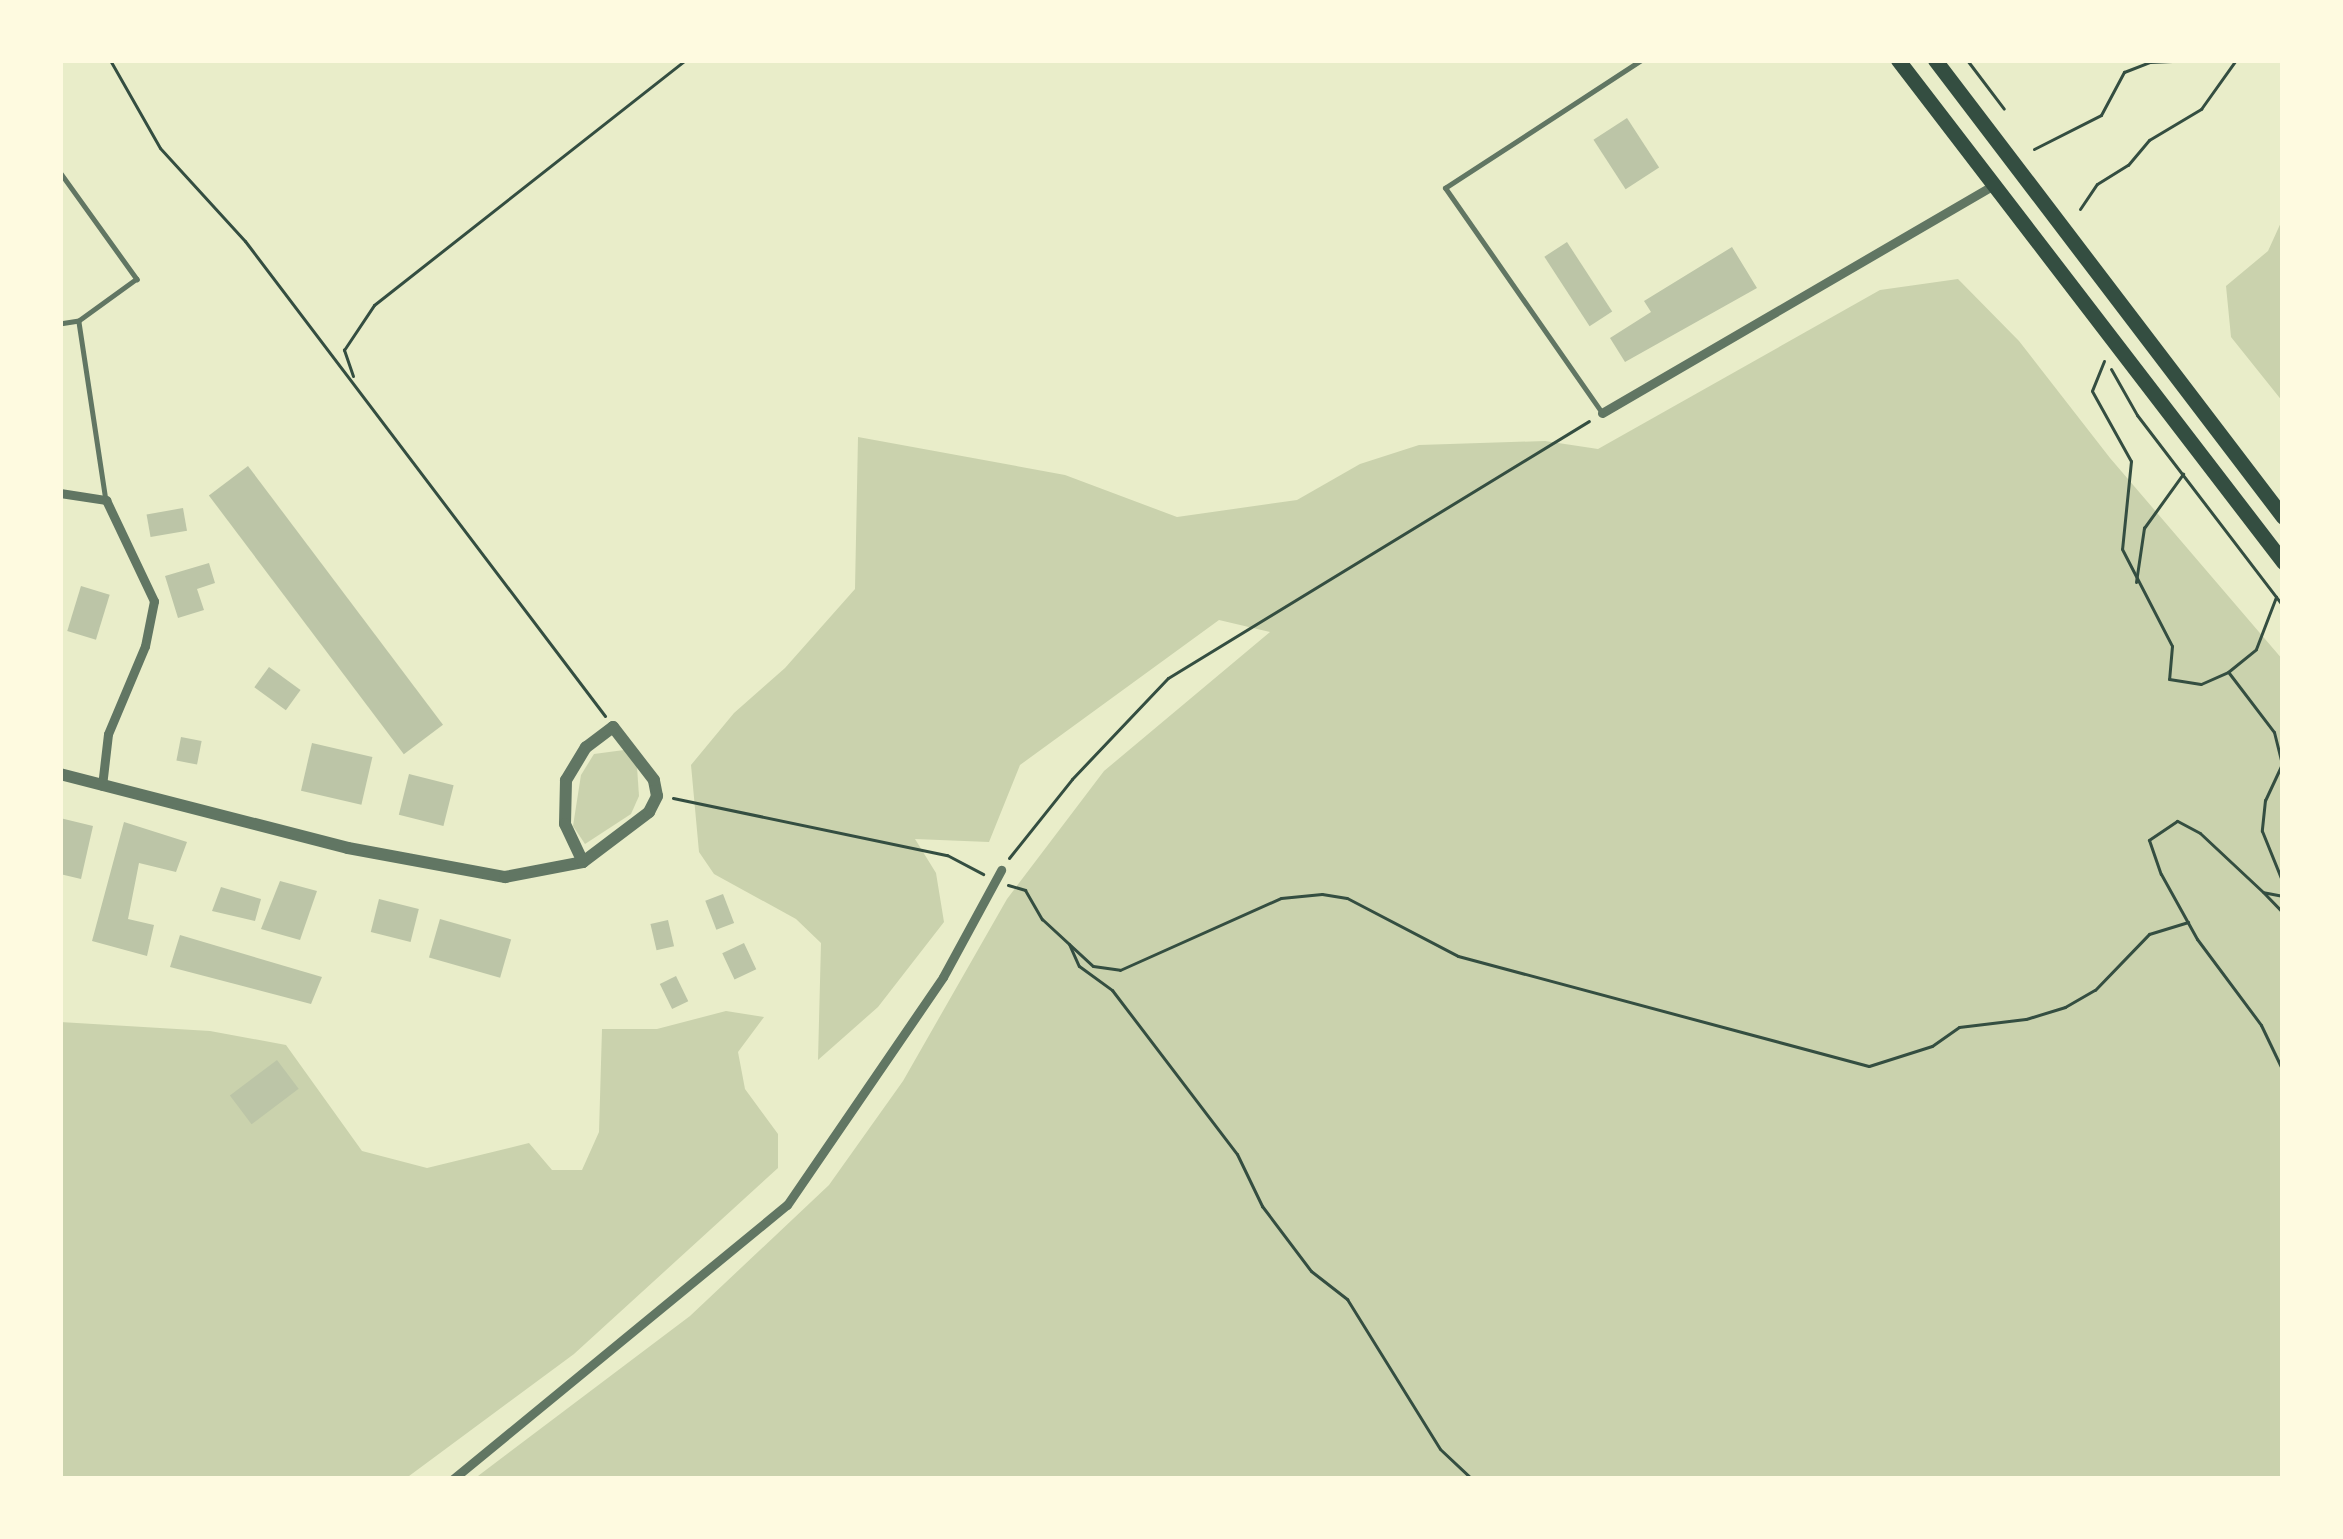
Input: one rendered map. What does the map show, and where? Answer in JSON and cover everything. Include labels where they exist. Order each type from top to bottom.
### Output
[{"type":"main road","points":[[1898,60],[2283,562]]},
{"type":"main road","points":[[1935,60],[2283,517]]},
{"type":"street","points":[[1602,413],[1993,185]]},
{"type":"street","points":[[60,493],[106,500],[154,601],[146,646],[108,734],[102,786]]},
{"type":"street","points":[[60,774],[348,848],[505,878],[583,862],[635,826],[657,796],[637,753],[613,727],[586,748],[566,780],[565,824],[583,862]]},
{"type":"street","points":[[452,1479],[787,1205],[943,977],[1001,870]]},
{"type":"lane","points":[[1602,413],[1445,188],[1641,60]]},
{"type":"lane","points":[[60,172],[137,279],[79,321],[60,325]]},
{"type":"lane","points":[[79,321],[106,500]]},
{"type":"path","points":[[110,60],[160,148],[245,241],[613,727]]},
{"type":"path","points":[[356,383],[344,350],[374,305],[685,60]]},
{"type":"path","points":[[1967,60],[2004,109]]},
{"type":"path","points":[[2034,149],[2101,116],[2124,72],[2150,62],[2194,60]]},
{"type":"path","points":[[2080,209],[2097,184],[2128,165],[2150,140],[2201,109],[2236,60]]},
{"type":"path","points":[[2098,345],[2154,437],[2283,606]]},
{"type":"path","points":[[2105,359],[2092,391],[2131,460],[2122,549],[2172,646],[2169,679],[2200,684],[2228,672],[2256,649],[2276,597]]},
{"type":"path","points":[[1001,870],[1072,778],[1168,678],[1602,413]]},
{"type":"path","points":[[2136,584],[2144,528],[2183,474]]},
{"type":"path","points":[[2228,672],[2251,695],[2278,748],[2282,764],[2265,800],[2263,831],[2283,884]]},
{"type":"path","points":[[657,796],[947,855],[994,881],[1021,886],[1042,919],[1093,965],[1120,970],[1281,898],[1347,898],[1458,956],[1869,1066],[1933,1046],[1959,1027],[2026,1019],[2065,1007],[2095,990],[2149,934],[2188,922]]},
{"type":"path","points":[[2283,914],[2200,833],[2171,822],[2149,840],[2188,922],[2260,1025],[2283,1071]]},
{"type":"path","points":[[2263,892],[2283,896]]},
{"type":"path","points":[[1070,942],[1079,966],[1112,990],[1237,1154],[1262,1206],[1311,1270],[1348,1298],[1440,1449],[1472,1479]]},
{"type":"green space","points":[[2283,218],[2283,402],[2231,337],[2226,286],[2268,251]]},
{"type":"green space","points":[[1958,279],[2019,341],[2110,458],[2283,660],[2283,1479],[474,1479],[690,1316],[829,1185],[903,1081],[1007,899],[1104,771],[1270,632],[1219,620],[1020,765],[989,842],[915,839],[936,873],[944,922],[878,1007],[818,1060],[821,943],[796,919],[714,874],[699,852],[691,765],[734,713],[785,668],[855,589],[858,437],[1065,475],[1177,517],[1297,500],[1360,464],[1419,445],[1545,441],[1598,449],[1880,290]]},
{"type":"green space","points":[[624,750],[637,767],[639,796],[631,814],[585,844],[573,826],[581,775],[594,754]]},
{"type":"green space","points":[[726,1011],[764,1017],[738,1052],[745,1089],[778,1134],[778,1168],[574,1354],[405,1479],[60,1479],[60,1022],[210,1031],[286,1045],[362,1151],[427,1168],[529,1143],[552,1170],[582,1170],[599,1132],[602,1029],[657,1029]]},
{"type":"building","points":[[1627,118],[1659,167],[1626,189],[1593,140]]},
{"type":"building","points":[[1567,242],[1612,312],[1590,326],[1544,257]]},
{"type":"building","points":[[1732,247],[1757,288],[1625,362],[1610,338],[1651,312],[1644,301]]},
{"type":"building","points":[[248,466],[443,725],[404,754],[209,495]]},
{"type":"building","points":[[183,508],[187,531],[151,537],[147,514]]},
{"type":"building","points":[[209,563],[215,583],[197,589],[204,610],[178,618],[165,576]]},
{"type":"building","points":[[81,586],[110,595],[96,640],[67,631]]},
{"type":"building","points":[[269,667],[301,690],[286,710],[254,687]]},
{"type":"building","points":[[181,737],[202,741],[197,765],[176,761]]},
{"type":"building","points":[[312,743],[372,757],[361,805],[301,791]]},
{"type":"building","points":[[409,774],[454,785],[443,826],[399,815]]},
{"type":"building","points":[[60,818],[93,826],[81,879],[60,874]]},
{"type":"building","points":[[124,822],[187,842],[176,872],[139,863],[128,919],[154,925],[147,956],[92,941]]},
{"type":"building","points":[[280,881],[317,891],[300,940],[261,929]]},
{"type":"building","points":[[221,887],[261,899],[255,921],[212,911]]},
{"type":"building","points":[[723,894],[734,923],[716,930],[705,901]]},
{"type":"building","points":[[379,899],[419,909],[411,942],[371,932]]},
{"type":"building","points":[[440,919],[511,939],[500,978],[429,957]]},
{"type":"building","points":[[668,920],[674,946],[657,950],[650,924]]},
{"type":"building","points":[[180,935],[322,977],[311,1004],[170,967]]},
{"type":"building","points":[[744,943],[756,969],[735,979],[722,953]]},
{"type":"building","points":[[676,976],[688,1001],[672,1009],[660,984]]},
{"type":"building","points":[[277,1060],[299,1089],[252,1124],[230,1096]]}]
